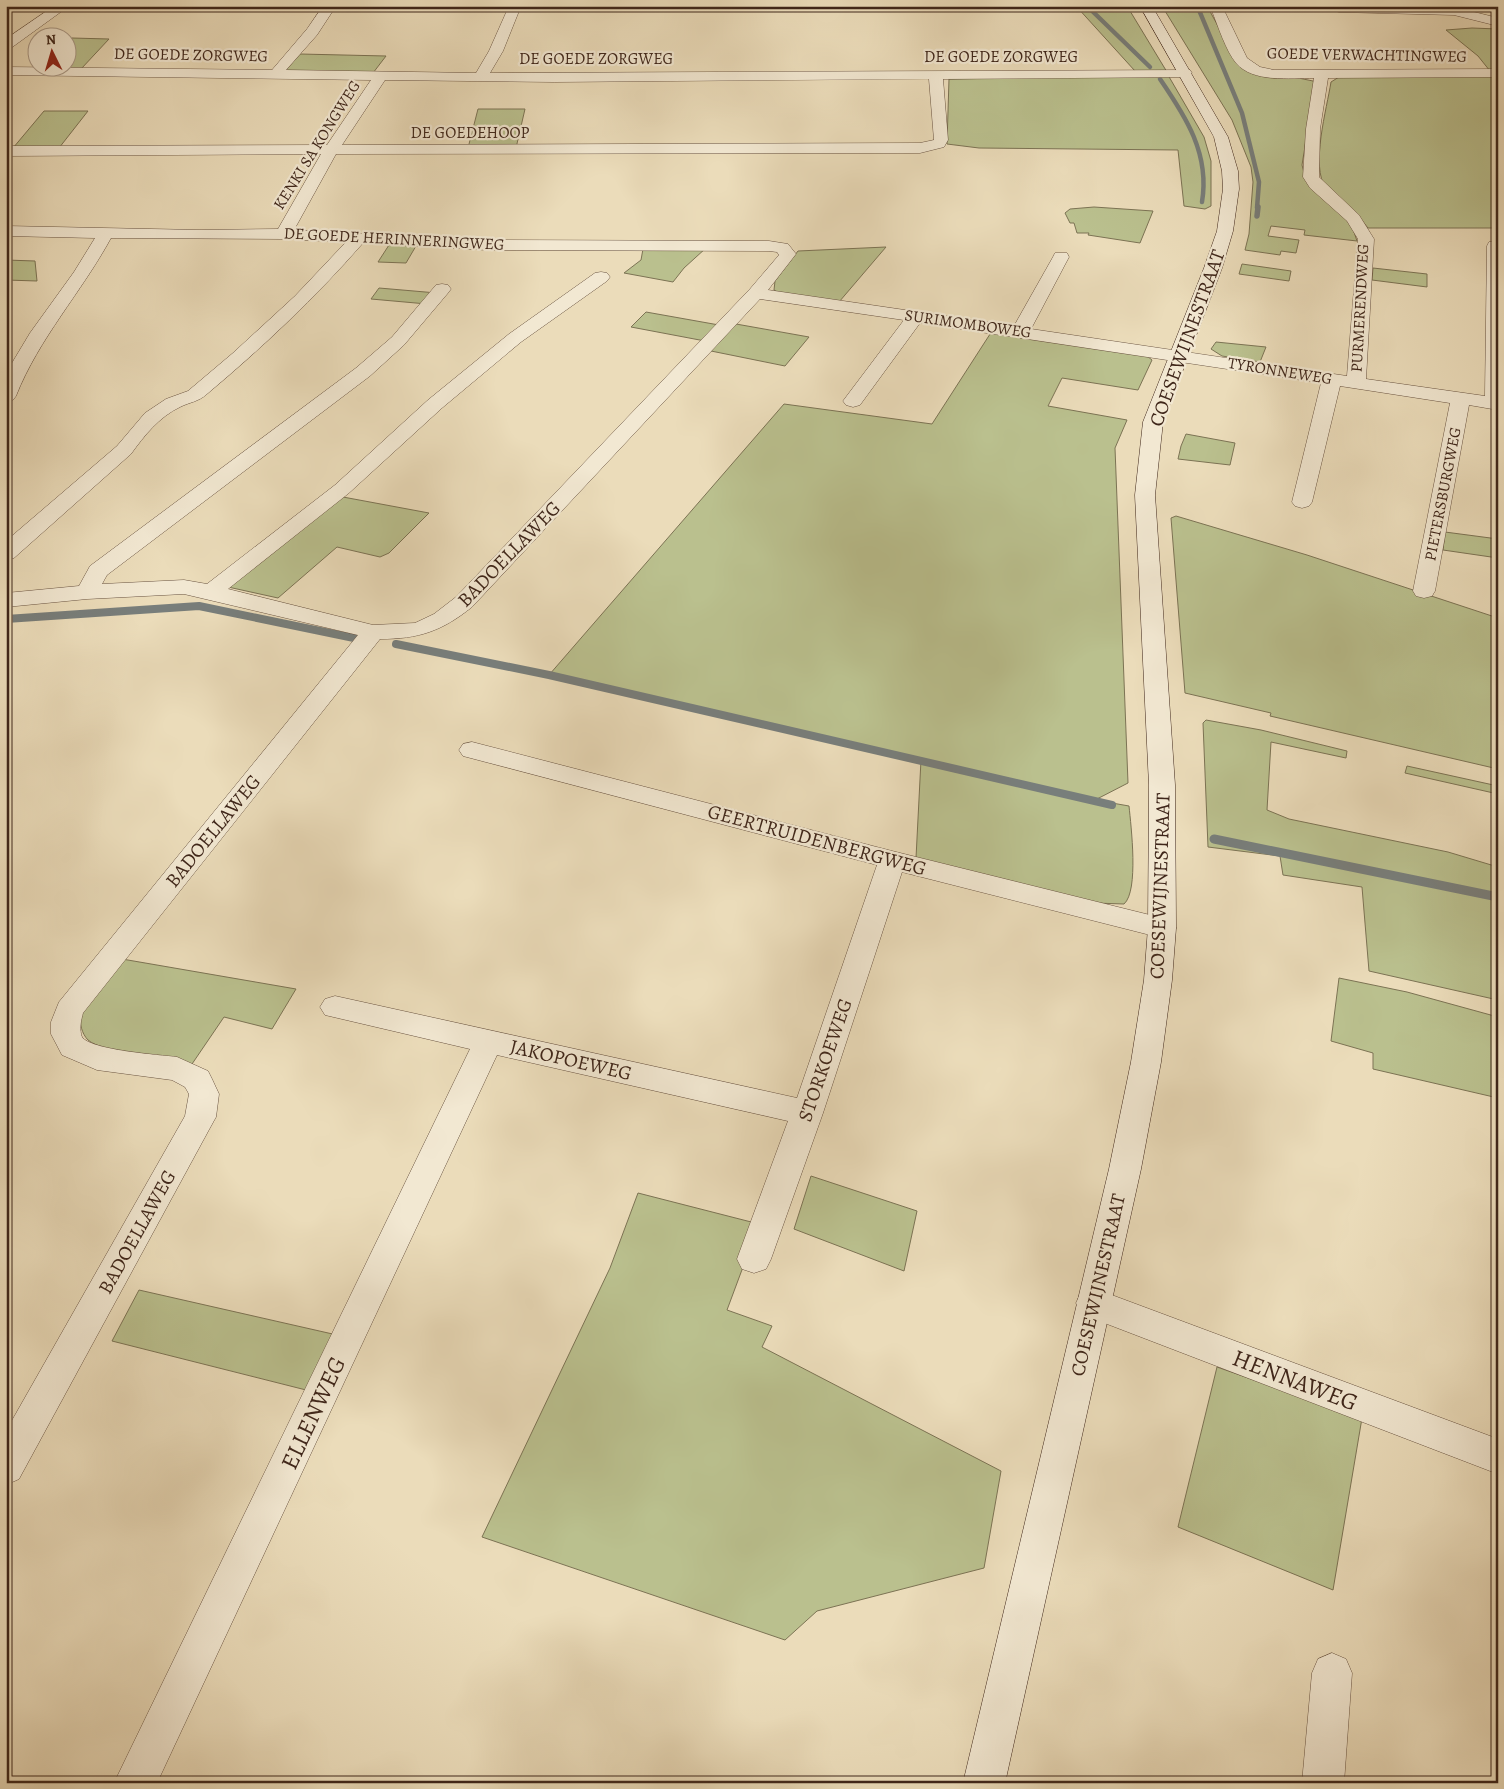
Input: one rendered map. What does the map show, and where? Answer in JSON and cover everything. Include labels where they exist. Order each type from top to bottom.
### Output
[{"type":"street","points":[[6,45],[63,6]]},
{"type":"street","points":[[276,74],[312,32],[330,6]]},
{"type":"street","points":[[481,76],[496,51],[515,6]]},
{"type":"street","name":"COESEWIJNESTRAAT","points":[[984,1783],[1093,1303],[1126,1169],[1146,1062],[1158,980],[1162,928],[1162,785],[1145,495],[1153,422],[1180,355],[1225,231],[1231,189],[1230,171],[1221,137],[1146,6]]},
{"type":"street","name":"GOEDE VERWACHTINGWEG","points":[[1213,6],[1217,10],[1241,60],[1247,66],[1274,74],[1498,74]]},
{"type":"street","points":[[1339,8],[1454,10],[1498,22]]},
{"type":"street","name":"DE GOEDE ZORGWEG","points":[[6,71],[481,76],[1185,73]]},
{"type":"street","name":"KENKI SA KONGWEG","points":[[283,234],[331,150],[381,75]]},
{"type":"street","name":"DE GOEDEHOOP","points":[[6,151],[873,149],[934,145],[940,144],[941,140],[936,75]]},
{"type":"street","name":"PURMERENDWEG","points":[[1321,75],[1313,129],[1311,177],[1316,185],[1353,218],[1366,239],[1356,383]]},
{"type":"street","name":"DE GOEDE HERINNERINGWEG","points":[[6,232],[199,236],[283,234],[487,244],[762,246],[782,248]]},
{"type":"street","points":[[6,396],[12,378],[59,303],[95,255],[106,233]]},
{"type":"street","points":[[6,553],[124,450],[137,432],[159,411],[174,402],[194,396],[224,371],[332,270],[359,238]]},
{"type":"street","points":[[1495,246],[1496,404]]},
{"type":"street","name":"BADOELLAWEG","points":[[6,1467],[200,1117],[204,1094],[197,1079],[177,1069],[96,1058],[73,1047],[66,1034],[69,1010],[374,632],[401,633],[426,628],[438,623],[464,602],[756,293],[787,257],[786,251],[782,248]]},
{"type":"street","points":[[1020,332],[1061,257]]},
{"type":"street","points":[[211,592],[342,489],[434,404],[515,338],[601,278]]},
{"type":"street","points":[[87,592],[98,571],[363,372],[398,341],[442,289]]},
{"type":"street","name":"SURIMOMBOWEG","points":[[756,293],[1180,355]]},
{"type":"street","points":[[854,401],[916,316]]},
{"type":"street","name":"TYRONNEWEG","points":[[1180,355],[1496,404]]},
{"type":"street","points":[[1302,502],[1332,379]]},
{"type":"street","name":"PIETERSBURGWEG","points":[[1424,591],[1461,398]]},
{"type":"street","points":[[6,600],[87,592],[184,587],[374,632]]},
{"type":"street","name":"GEERTRUIDENBERGWEG","points":[[472,750],[892,860],[1162,928]]},
{"type":"street","name":"STORKOEWEG","points":[[754,1259],[808,1113],[892,860]]},
{"type":"street","name":"JAKOPOEWEG","points":[[335,1007],[808,1113]]},
{"type":"street","name":"ELLENWEG","points":[[135,1783],[488,1042]]},
{"type":"street","name":"HENNAWEG","points":[[1093,1303],[1498,1457]]},
{"type":"street","points":[[1323,1783],[1332,1673]]},
{"type":"green space","points":[[1076,6],[1127,6],[1167,72],[1135,71]]},
{"type":"green space","points":[[1162,6],[1207,6],[1240,66],[1313,81],[1315,84],[1302,165],[1304,173],[1352,226],[1357,241],[1304,235],[1305,230],[1271,226],[1268,236],[1299,240],[1296,253],[1281,251],[1280,255],[1245,250],[1249,234],[1253,182],[1251,167],[1232,120]]},
{"type":"green space","points":[[1498,29],[1498,71],[1490,71],[1478,56],[1446,30]]},
{"type":"green space","points":[[78,38],[109,39],[81,69],[78,69]]},
{"type":"green space","points":[[300,54],[386,56],[373,73],[285,71]]},
{"type":"green space","points":[[1168,75],[1204,137],[1211,161],[1211,206],[1205,209],[1184,206],[1178,150],[979,148],[947,144],[949,79]]},
{"type":"green space","points":[[1498,76],[1498,228],[1368,228],[1356,213],[1326,188],[1321,178],[1319,152],[1331,82],[1339,77]]},
{"type":"green space","points":[[478,109],[525,109],[516,148],[468,148]]},
{"type":"green space","points":[[44,111],[88,111],[59,148],[13,148]]},
{"type":"green space","points":[[1094,207],[1153,211],[1140,243],[1088,235],[1089,233],[1077,233],[1074,223],[1070,223],[1065,213],[1070,209]]},
{"type":"green space","points":[[389,245],[416,246],[406,263],[378,262]]},
{"type":"green space","points":[[886,247],[839,302],[779,293],[774,290],[775,281],[798,251]]},
{"type":"green space","points":[[706,248],[684,268],[673,282],[624,273],[641,260],[643,249]]},
{"type":"green space","points":[[6,260],[35,261],[37,281],[6,280]]},
{"type":"green space","points":[[1242,264],[1291,271],[1289,281],[1239,274]]},
{"type":"green space","points":[[1373,268],[1427,274],[1427,287],[1372,280]]},
{"type":"green space","points":[[379,288],[437,293],[427,304],[371,299]]},
{"type":"green space","points":[[646,312],[719,325],[705,341],[631,327]]},
{"type":"green space","points":[[736,324],[809,337],[785,366],[711,351]]},
{"type":"green space","points":[[992,331],[1147,356],[1152,360],[1138,390],[1062,378],[1048,406],[1127,420],[1115,448],[1128,783],[1095,800],[1129,806],[1133,873],[1129,897],[1124,904],[1094,903],[916,858],[921,760],[549,675],[784,404],[932,424]]},
{"type":"green space","points":[[1216,342],[1266,347],[1260,362],[1222,356],[1211,349]]},
{"type":"green space","points":[[1186,434],[1235,443],[1230,465],[1178,459]]},
{"type":"green space","points":[[343,497],[429,513],[389,553],[380,557],[337,547],[278,598],[228,587]]},
{"type":"green space","points":[[1176,516],[1307,555],[1498,618],[1498,769],[1270,716],[1271,713],[1185,693],[1171,518]]},
{"type":"green space","points":[[1445,532],[1498,539],[1498,558],[1443,550]]},
{"type":"green space","points":[[1206,720],[1261,730],[1347,751],[1346,758],[1271,742],[1267,810],[1289,819],[1448,852],[1498,867],[1498,1000],[1369,971],[1362,887],[1283,875],[1280,856],[1208,847],[1203,723]]},
{"type":"green space","points":[[1407,766],[1498,786],[1498,794],[1405,773]]},
{"type":"green space","points":[[122,959],[296,989],[272,1029],[224,1017],[192,1064],[137,1055],[96,1045],[86,1038],[81,1025],[80,1018],[84,1010]]},
{"type":"green space","points":[[1339,978],[1407,992],[1498,1017],[1498,1098],[1373,1069],[1373,1053],[1331,1041]]},
{"type":"green space","points":[[811,1176],[917,1211],[904,1271],[794,1229]]},
{"type":"green space","points":[[638,1193],[759,1224],[727,1310],[772,1326],[762,1347],[1001,1471],[984,1568],[817,1611],[785,1640],[482,1537],[610,1268]]},
{"type":"green space","points":[[139,1290],[337,1335],[310,1391],[112,1341]]},
{"type":"green space","points":[[1217,1367],[1362,1418],[1333,1590],[1178,1527]]},
{"type":"waterway","points":[[1087,6],[1150,67]]},
{"type":"waterway","points":[[1199,10],[1242,113],[1259,182],[1257,208]]},
{"type":"waterway","points":[[1160,79],[1179,108],[1194,137],[1199,152],[1204,184],[1202,202]]},
{"type":"waterway","points":[[1257,216],[1258,207]]},
{"type":"waterway","points":[[6,619],[199,606],[354,638]]},
{"type":"waterway","points":[[396,644],[549,675],[1112,805]]},
{"type":"waterway","points":[[1214,839],[1498,897]]}]
